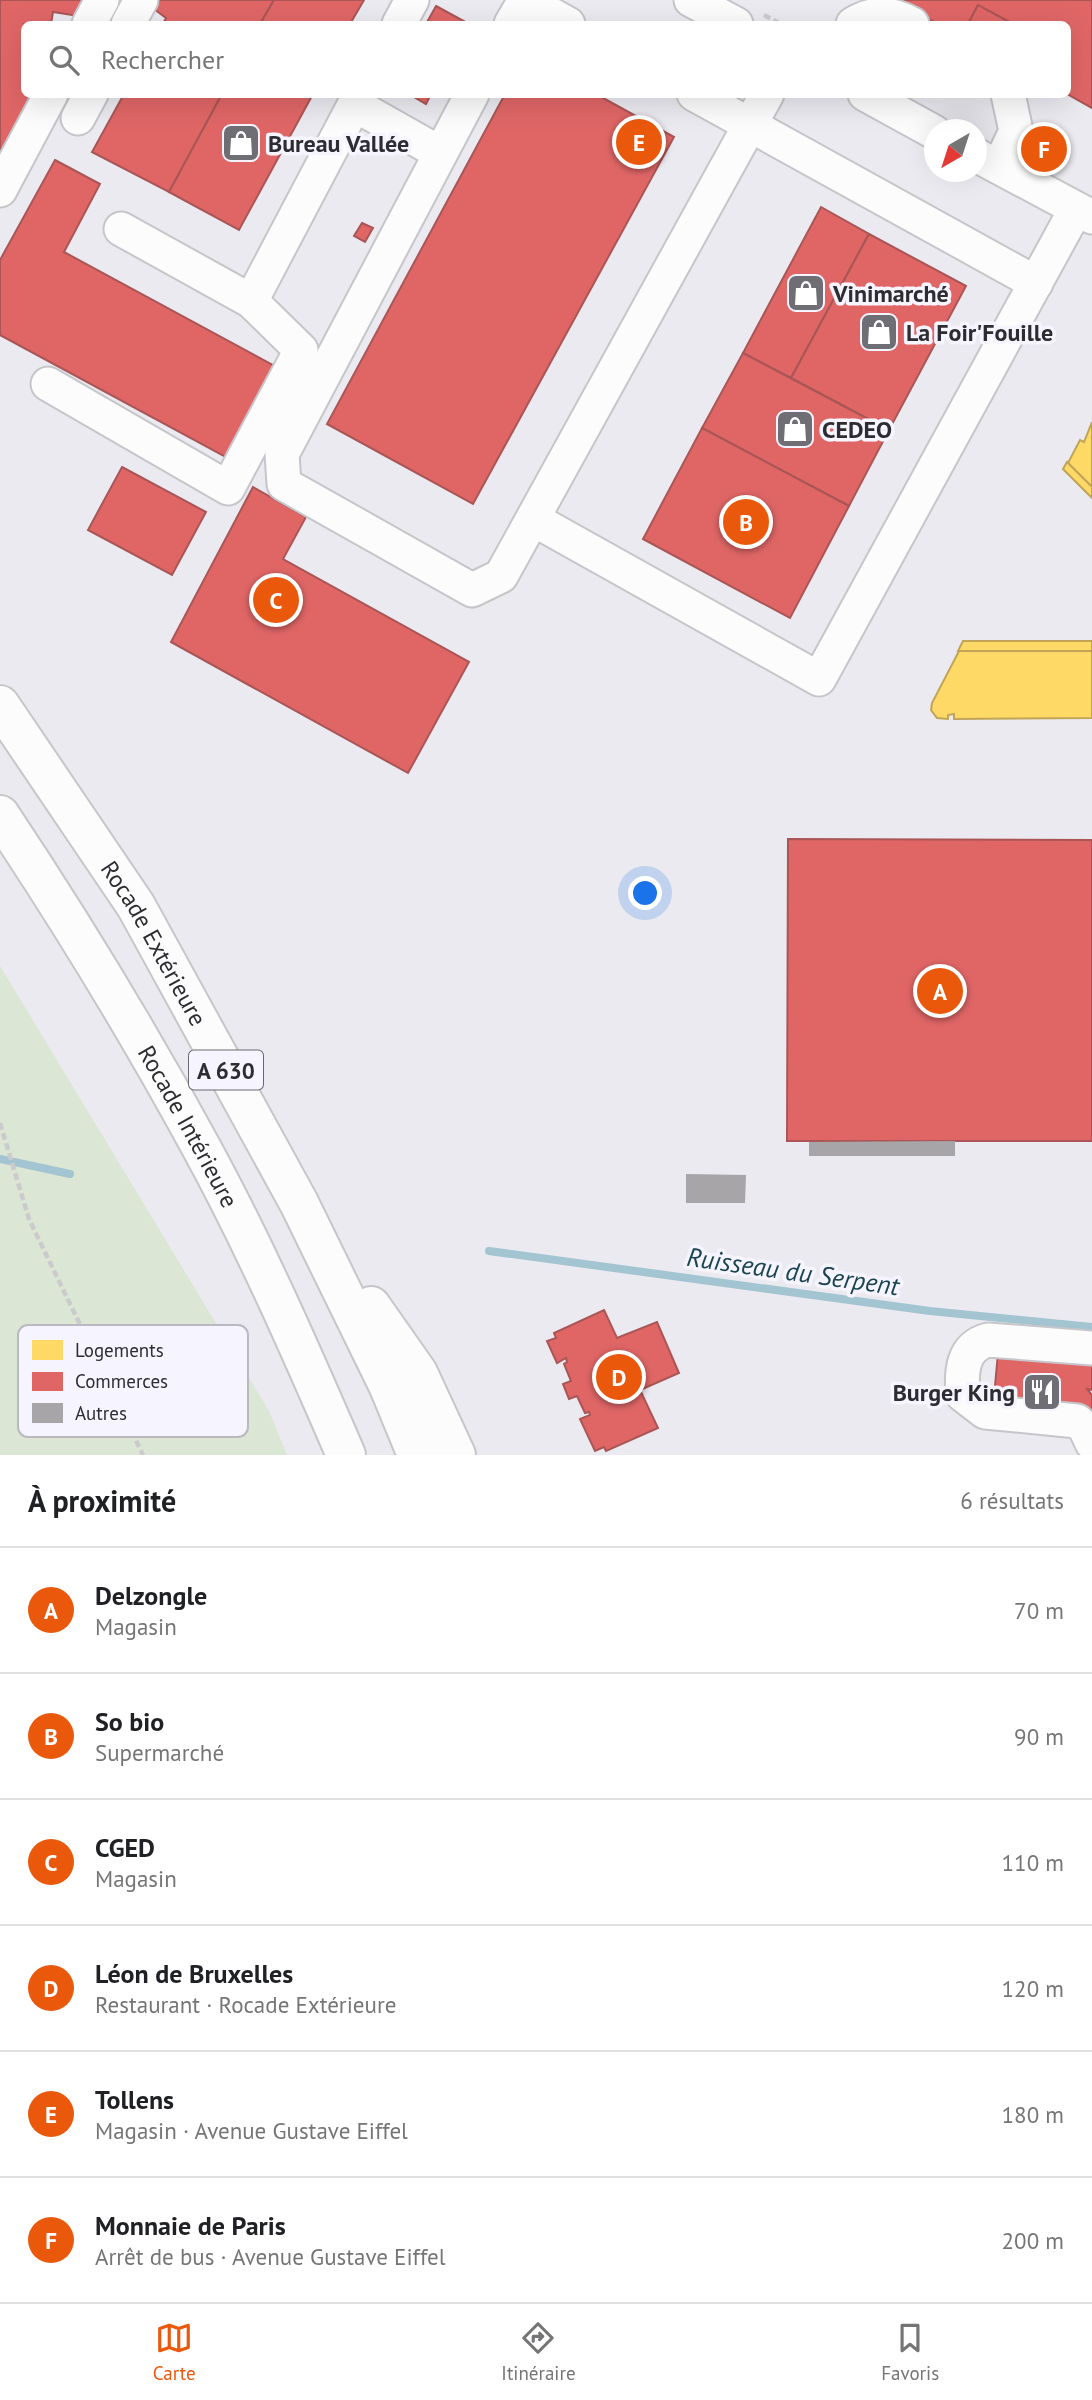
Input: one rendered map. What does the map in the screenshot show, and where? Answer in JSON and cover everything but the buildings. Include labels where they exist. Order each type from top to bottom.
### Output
[{"type":"highway","name":"Rocade Extérieure","points":[[0,705],[136,906],[299,1203],[389,1387],[417,1455]]},
{"type":"highway","name":"Rocade Intérieure","points":[[0,815],[72,924],[202,1148],[298,1343],[345,1455]]},
{"type":"highway","points":[[299,1203],[418,1373],[456,1455]]},
{"type":"street","points":[[91,21],[102,0]]},
{"type":"street","points":[[130,21],[141,0]]},
{"type":"street","points":[[401,21],[412,0]]},
{"type":"street","points":[[513,21],[525,0],[563,21]]},
{"type":"street","points":[[691,0],[730,21]]},
{"type":"street","points":[[858,21],[867,16],[894,15],[906,21]]},
{"type":"street","points":[[0,190],[49,98]]},
{"type":"street","points":[[470,98],[282,454],[284,484],[472,590],[501,576],[765,98]]},
{"type":"street","points":[[701,98],[1036,283]]},
{"type":"street","points":[[872,98],[924,126]]},
{"type":"street","points":[[533,519],[819,678],[1036,283],[1084,213],[988,161],[1016,131],[1009,98]]},
{"type":"street","points":[[251,300],[358,100],[440,153]]},
{"type":"street","points":[[48,384],[228,488],[301,350],[251,300],[121,229]]},
{"type":"street","points":[[1092,1348],[988,1340],[978,1343],[970,1350],[962,1378],[963,1395],[985,1412],[1077,1421],[1084,1427],[1092,1443]]},
{"type":"path","points":[[0,1123],[29,1219],[80,1325]]},
{"type":"path","points":[[134,1437],[143,1455]]},
{"type":"green space","points":[[0,966],[217,1325],[18,1325],[18,1437],[248,1437],[248,1376],[269,1411],[287,1455],[0,1455]]},
{"type":"waterway","name":"Ruisseau du Serpent","points":[[0,1159],[70,1174]]},
{"type":"waterway","name":"Ruisseau du Serpent","points":[[489,1251],[930,1311],[1092,1327]]},
{"type":"place","name":"Tollens","points":[[639,142]]},
{"type":"place","name":"Bureau Vallée","points":[[241,143]]},
{"type":"place","name":"Monnaie de Paris","points":[[1044,149]]},
{"type":"place","name":"Vinimarché","points":[[806,293]]},
{"type":"place","name":"La Foir'Fouille","points":[[879,332]]},
{"type":"place","name":"CEDEO","points":[[795,429]]},
{"type":"place","name":"So bio","points":[[746,522]]},
{"type":"place","name":"CGED","points":[[276,600]]},
{"type":"place","name":"Delzongle","points":[[940,991]]},
{"type":"place","name":"Léon de Bruxelles","points":[[619,1377]]},
{"type":"place","name":"Burger King","points":[[1042,1392]]}]
